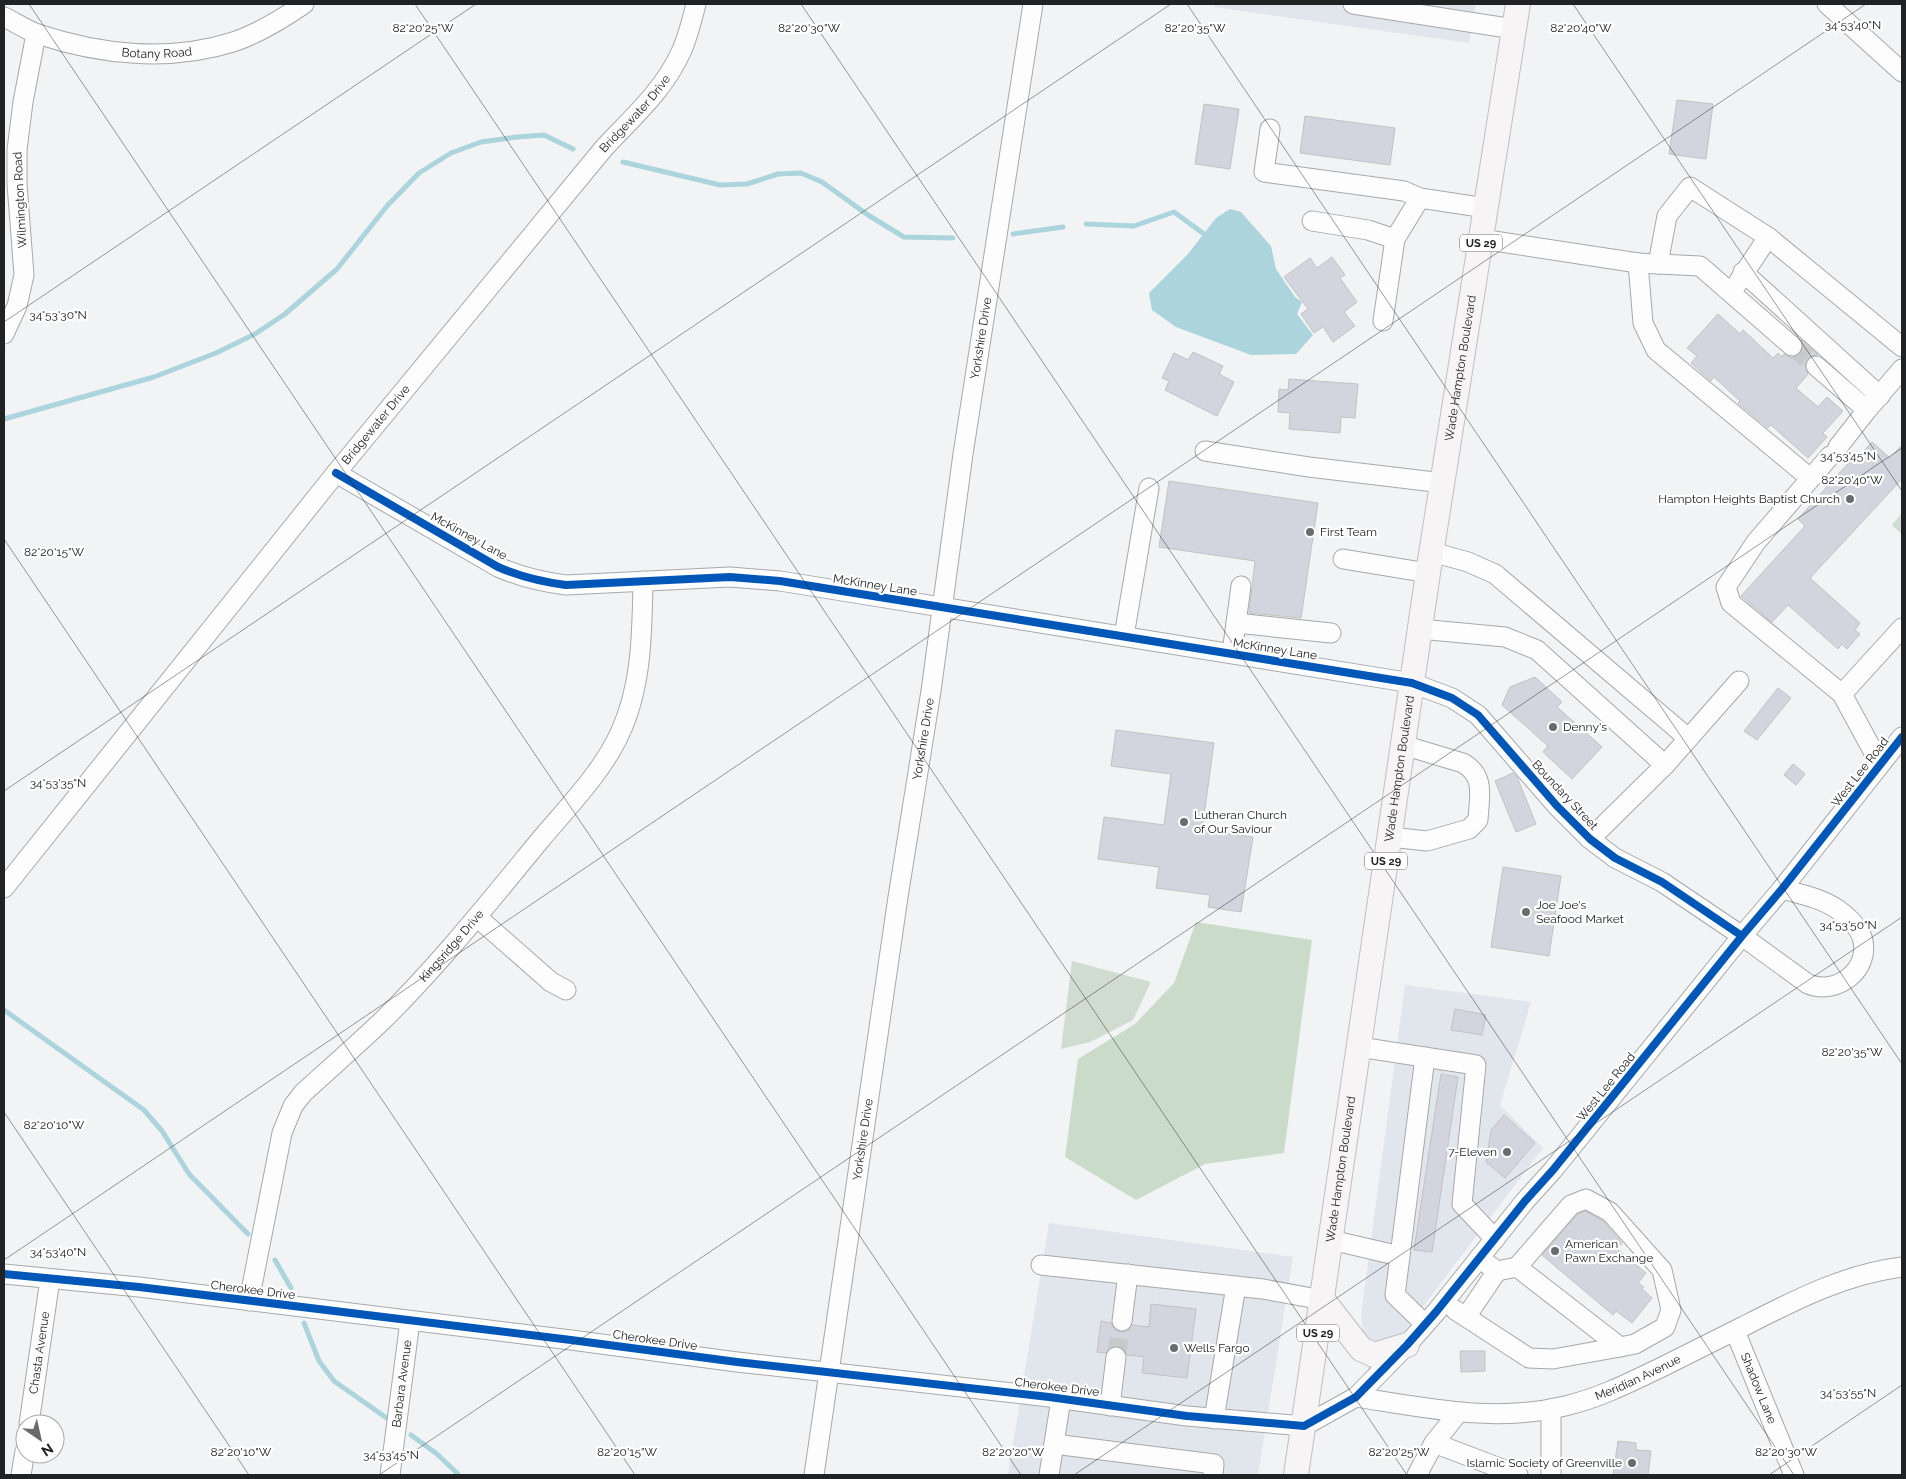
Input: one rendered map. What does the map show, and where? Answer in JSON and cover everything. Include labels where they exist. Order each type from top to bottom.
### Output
[{"type":"main road","name":"Wade Hampton Boulevard","points":[[1296,1475],[1403,745],[1422,687],[1420,629],[1518,4]]},
{"type":"main road","points":[[1323,1300],[1361,1349],[1374,1355],[1406,1345]]},
{"type":"street","name":"Botany Road","points":[[4,17],[36,34],[84,47],[122,53],[183,53],[235,42],[261,30],[304,4]]},
{"type":"street","name":"Bridgewater Drive","points":[[4,888],[336,473],[604,148],[664,82],[682,50],[696,4]]},
{"type":"street","name":"Yorkshire Drive","points":[[814,1475],[965,444],[1033,4]]},
{"type":"street","points":[[1353,4],[1437,11],[1514,29]]},
{"type":"street","points":[[1827,4],[1902,72]]},
{"type":"street","name":"Wilmington Road","points":[[4,334],[18,306],[24,275],[17,184],[18,150],[23,102],[36,34]]},
{"type":"street","points":[[1270,129],[1264,172],[1404,191],[1420,198],[1486,208]]},
{"type":"street","points":[[1658,264],[1667,216],[1690,187],[1768,237],[1902,347]]},
{"type":"street","points":[[1383,321],[1396,239],[1420,198]]},
{"type":"street","points":[[1312,221],[1368,230],[1396,239]]},
{"type":"street","points":[[1732,294],[1743,272],[1768,237]]},
{"type":"street","points":[[1482,239],[1638,263],[1700,266],[1792,346]]},
{"type":"street","points":[[1638,263],[1643,323],[1656,350],[1810,478]]},
{"type":"street","points":[[1743,272],[1880,396]]},
{"type":"street","points":[[1816,366],[1867,410]]},
{"type":"street","points":[[1880,764],[1842,694],[1731,603],[1726,587],[1756,542],[1834,452],[1902,369]]},
{"type":"street","points":[[1205,451],[1309,467],[1443,483]]},
{"type":"street","name":"McKinney Lane","points":[[336,473],[498,567],[545,583],[566,585],[730,577],[780,581],[1232,653],[1422,687]]},
{"type":"street","points":[[1124,636],[1149,488]]},
{"type":"street","points":[[1343,559],[1430,563],[1468,562],[1495,574],[1688,738]]},
{"type":"street","name":"Kingsridge Drive","points":[[249,1301],[282,1133],[293,1106],[303,1093],[382,1021],[451,948],[582,790],[606,757],[620,734],[629,711],[638,670],[642,626],[643,581]]},
{"type":"street","points":[[1232,653],[1241,586]]},
{"type":"street","points":[[1236,623],[1331,633]]},
{"type":"street","points":[[1842,694],[1902,628]]},
{"type":"street","points":[[1420,629],[1505,637],[1537,650],[1664,765]]},
{"type":"street","points":[[1590,839],[1664,765],[1739,681]]},
{"type":"street","name":"Boundary Street","points":[[1422,687],[1459,702],[1478,715],[1557,806],[1590,839],[1615,858],[1662,882],[1742,936]]},
{"type":"street","name":"West Lee Road","points":[[1304,1426],[1356,1397],[1425,1324],[1782,889],[1902,737]]},
{"type":"street","points":[[1390,837],[1427,841],[1469,829],[1478,820],[1480,784],[1472,768],[1463,763],[1403,745]]},
{"type":"street","points":[[1742,936],[1791,973],[1817,988],[1830,987],[1845,981],[1855,972],[1861,963],[1865,951],[1862,936],[1854,924],[1835,908],[1822,901],[1782,889]]},
{"type":"street","points":[[477,916],[551,982],[566,990]]},
{"type":"street","points":[[1359,1047],[1476,1065],[1462,1204],[1495,1239]]},
{"type":"street","points":[[1425,1057],[1396,1295],[1425,1324]]},
{"type":"street","points":[[1443,1303],[1529,1358],[1553,1359],[1634,1344],[1665,1327],[1671,1310],[1662,1270],[1610,1212],[1586,1199],[1571,1206],[1517,1267],[1497,1271],[1466,1317]]},
{"type":"street","points":[[1331,1240],[1400,1256]]},
{"type":"street","points":[[1480,1258],[1497,1271]]},
{"type":"street","points":[[1041,1265],[1263,1289],[1323,1300]]},
{"type":"street","name":"Meridian Avenue","points":[[1356,1397],[1458,1413],[1494,1414],[1566,1406],[1596,1397],[1627,1384],[1806,1294],[1848,1278],[1902,1266]]},
{"type":"street","points":[[1517,1267],[1620,1347]]},
{"type":"street","name":"Cherokee Drive","points":[[4,1274],[139,1287],[737,1362],[1061,1399],[1214,1419],[1304,1426]]},
{"type":"street","points":[[1122,1321],[1128,1274]]},
{"type":"street","name":"Chasta Avenue","points":[[30,1414],[50,1279]]},
{"type":"street","points":[[1214,1419],[1236,1286]]},
{"type":"street","name":"Barbara Avenue","points":[[390,1475],[410,1321]]},
{"type":"street","name":"Shadow Lane","points":[[1735,1331],[1794,1475]]},
{"type":"street","points":[[1110,1406],[1116,1357]]},
{"type":"street","points":[[1049,1475],[1061,1399]]},
{"type":"street","points":[[1550,1409],[1551,1475]]},
{"type":"street","points":[[1417,1475],[1434,1443],[1458,1413]]},
{"type":"street","points":[[1434,1443],[1518,1475]]},
{"type":"street","points":[[1054,1444],[1214,1464],[1212,1475]]},
{"type":"shaded area","points":[[1215,4],[1476,4],[1469,43],[1214,7]]},
{"type":"shaded area","points":[[1902,513],[1902,534],[1892,525]]},
{"type":"shaded area","points":[[1072,961],[1151,982],[1133,1020],[1090,1042],[1061,1049]]},
{"type":"shaded area","points":[[1405,985],[1531,1002],[1500,1105],[1543,1148],[1369,1378],[1361,1316]]},
{"type":"shaded area","points":[[1049,1223],[1293,1257],[1258,1475],[1008,1475]]},
{"type":"green space","points":[[1196,922],[1312,940],[1284,1153],[1205,1164],[1136,1200],[1065,1157],[1078,1059],[1135,1024],[1174,983]]},
{"type":"water","points":[[1230,209],[1241,212],[1271,246],[1276,269],[1295,297],[1302,302],[1297,314],[1313,335],[1296,354],[1251,355],[1176,327],[1152,310],[1149,293],[1188,254],[1216,218]]},
{"type":"building","points":[[1677,100],[1713,104],[1706,159],[1669,154]]},
{"type":"building","points":[[1204,104],[1239,109],[1230,169],[1195,164]]},
{"type":"building","points":[[1305,116],[1395,128],[1390,165],[1300,153]]},
{"type":"building","points":[[1332,257],[1345,275],[1340,278],[1357,302],[1344,312],[1355,326],[1333,342],[1323,327],[1314,333],[1301,314],[1308,309],[1284,277],[1310,258],[1317,268]]},
{"type":"building","points":[[1718,314],[1740,334],[1743,330],[1773,358],[1778,353],[1782,357],[1784,354],[1790,357],[1796,356],[1803,349],[1801,339],[1818,355],[1807,359],[1805,364],[1808,374],[1796,388],[1818,407],[1827,397],[1843,411],[1823,433],[1827,437],[1808,458],[1771,425],[1768,428],[1738,403],[1740,401],[1714,377],[1711,381],[1691,363],[1697,356],[1687,348]]},
{"type":"building","points":[[1193,352],[1223,366],[1219,374],[1234,382],[1217,416],[1165,390],[1169,381],[1162,378],[1174,353],[1188,360]]},
{"type":"building","points":[[1289,379],[1358,384],[1355,418],[1341,417],[1340,433],[1289,429],[1290,413],[1278,412],[1279,389],[1288,390]]},
{"type":"building","points":[[1872,442],[1890,458],[1902,445],[1902,479],[1810,578],[1860,623],[1855,630],[1860,634],[1847,649],[1842,644],[1838,649],[1788,605],[1772,622],[1741,596],[1805,526],[1798,519],[1852,459],[1854,461]]},
{"type":"building","points":[[1169,481],[1318,503],[1301,618],[1249,613],[1255,561],[1159,547]]},
{"type":"building","name":"Denny's","points":[[1535,677],[1562,702],[1557,707],[1602,747],[1572,779],[1543,752],[1548,746],[1502,705],[1510,687]]},
{"type":"building","points":[[1778,688],[1791,698],[1757,740],[1744,731]]},
{"type":"building","name":"Lutheran Church of Our Saviour","points":[[1116,730],[1214,743],[1202,830],[1253,837],[1241,912],[1208,907],[1210,895],[1156,888],[1159,867],[1098,859],[1104,817],[1164,825],[1171,774],[1111,766]]},
{"type":"building","points":[[1793,764],[1805,774],[1796,785],[1784,775]]},
{"type":"building","points":[[1513,773],[1517,777],[1536,824],[1516,832],[1495,781]]},
{"type":"building","name":"Joe Joe's Seafood Market","points":[[1503,867],[1561,876],[1549,956],[1491,947]]},
{"type":"building","points":[[1455,1009],[1486,1015],[1482,1035],[1451,1030]]},
{"type":"building","name":"7-Eleven","points":[[1441,1074],[1458,1077],[1432,1252],[1414,1250]]},
{"type":"building","name":"7-Eleven","points":[[1504,1115],[1535,1143],[1505,1178],[1486,1162],[1491,1130]]},
{"type":"building","points":[[1585,1211],[1603,1221],[1622,1243],[1617,1249],[1646,1273],[1638,1283],[1644,1287],[1642,1289],[1652,1298],[1632,1323],[1616,1311],[1613,1315],[1542,1255],[1578,1214]]},
{"type":"building","points":[[1151,1304],[1196,1309],[1187,1378],[1142,1373],[1144,1357],[1127,1355],[1123,1348],[1118,1346],[1111,1347],[1106,1353],[1097,1352],[1101,1321],[1111,1323],[1115,1330],[1121,1332],[1127,1331],[1132,1325],[1149,1327]]},
{"type":"building","points":[[1460,1351],[1485,1351],[1485,1371],[1461,1372]]},
{"type":"building","name":"Islamic Society of Greenville","points":[[1618,1441],[1636,1443],[1636,1450],[1651,1451],[1648,1475],[1613,1475]]},
{"type":"waterway","points":[[4,419],[154,377],[216,353],[255,334],[285,314],[337,269],[387,206],[419,173],[451,153],[481,142],[544,135],[573,149]]},
{"type":"waterway","points":[[623,162],[720,185],[747,184],[778,174],[801,173],[822,182],[868,215],[904,237],[953,238]]},
{"type":"waterway","points":[[1086,224],[1134,226],[1174,212],[1204,234]]},
{"type":"waterway","points":[[1013,234],[1063,227]]},
{"type":"waterway","points":[[4,1010],[144,1110],[162,1131],[189,1174],[248,1234]]},
{"type":"waterway","points":[[275,1260],[291,1288]]},
{"type":"waterway","points":[[304,1323],[319,1361],[334,1381],[388,1419]]},
{"type":"waterway","points":[[411,1435],[437,1454],[459,1475]]},
{"type":"tunnel","points":[[1792,346],[1816,366]]},
{"type":"tunnel","points":[[1116,1357],[1122,1321]]},
{"type":"cycle path","points":[[336,473],[498,567],[548,582],[566,585],[730,577],[780,581],[1412,683],[1452,698],[1478,715],[1557,806],[1590,839],[1615,858],[1662,882],[1742,936]]},
{"type":"cycle path","points":[[4,1274],[139,1287],[737,1362],[1049,1397],[1187,1416],[1304,1426],[1356,1397],[1436,1312],[1782,889],[1902,737]]},
{"type":"place","name":"Hampton Heights Baptist Church","points":[[1850,499]]},
{"type":"place","name":"First Team","points":[[1310,532]]},
{"type":"place","name":"Denny's","points":[[1553,727]]},
{"type":"place","name":"Lutheran Church of Our Saviour","points":[[1184,822]]},
{"type":"place","name":"Joe Joe's Seafood Market","points":[[1526,912]]},
{"type":"place","name":"7-Eleven","points":[[1507,1152]]},
{"type":"place","name":"American Pawn Exchange","points":[[1555,1251]]},
{"type":"place","name":"Wells Fargo","points":[[1174,1348]]},
{"type":"place","name":"Islamic Society of Greenville","points":[[1632,1463]]}]
